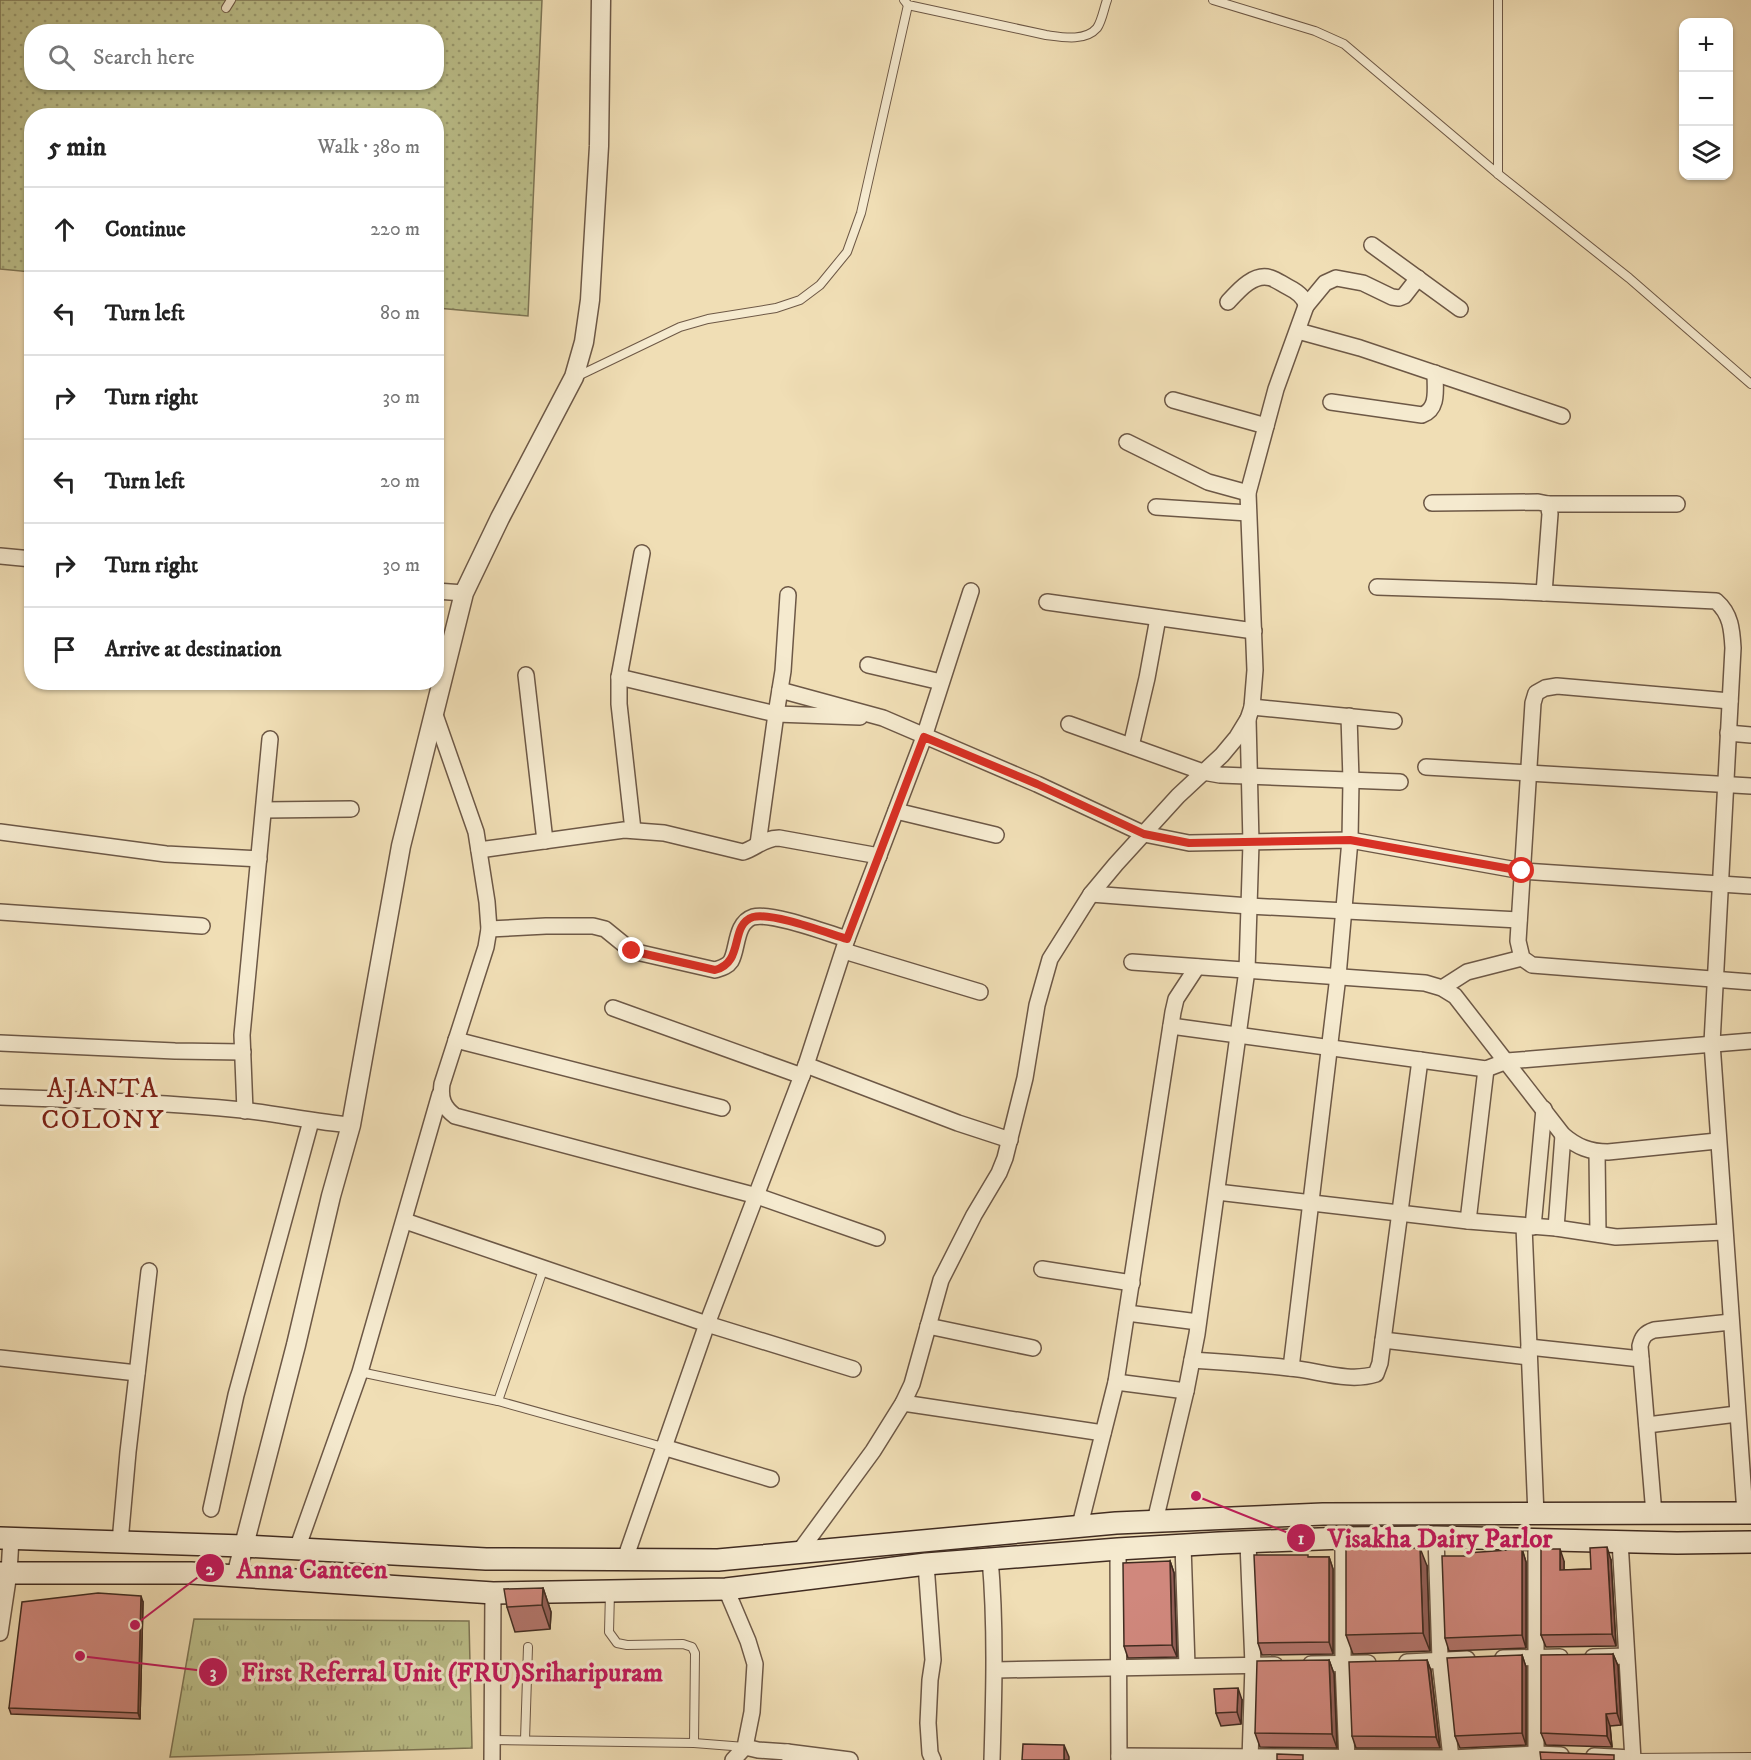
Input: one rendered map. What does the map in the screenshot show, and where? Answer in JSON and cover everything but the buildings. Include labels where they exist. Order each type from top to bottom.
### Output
[{"type":"main road","points":[[6,1538],[243,1546],[486,1559],[718,1560],[1080,1525],[1155,1521],[1323,1514],[1748,1513]]},
{"type":"main road","points":[[5,1573],[191,1572],[493,1593],[726,1589],[926,1564],[1183,1545],[1342,1538],[1436,1537],[1751,1542]]},
{"type":"street","points":[[444,672],[464,593],[500,518],[574,377],[584,342],[590,300],[599,146],[602,0]]},
{"type":"street","points":[[1372,245],[1460,309]]},
{"type":"street","points":[[1228,302],[1242,287],[1253,280],[1269,277],[1293,290],[1305,300],[1306,306]]},
{"type":"street","points":[[1155,1521],[1192,1360],[1240,1035],[1247,970],[1251,843],[1250,713],[1254,694],[1254,632],[1248,493],[1278,383],[1306,306],[1325,283],[1336,278],[1363,283],[1399,298],[1404,296],[1418,278]]},
{"type":"street","points":[[1298,331],[1360,348],[1562,416]]},
{"type":"street","points":[[1331,402],[1422,415],[1430,412],[1434,406],[1436,373]]},
{"type":"street","points":[[1173,400],[1266,426]]},
{"type":"street","points":[[1127,442],[1208,482],[1248,493]]},
{"type":"street","points":[[1432,503],[1677,504]]},
{"type":"street","points":[[1544,592],[1550,514],[1548,504]]},
{"type":"street","points":[[1156,507],[1248,513]]},
{"type":"street","points":[[633,830],[619,704],[619,676],[642,553]]},
{"type":"street","points":[[0,556],[24,558]]},
{"type":"street","points":[[1377,587],[1544,592],[1716,601],[1725,609],[1732,629],[1730,701],[1712,1043],[1737,1414],[1748,1513]]},
{"type":"street","points":[[625,1559],[707,1324],[804,1071],[846,945],[924,737],[971,591]]},
{"type":"street","points":[[444,592],[464,593]]},
{"type":"street","points":[[758,844],[783,671],[788,596]]},
{"type":"street","points":[[1047,602],[1254,632]]},
{"type":"street","points":[[1131,746],[1148,678],[1158,618]]},
{"type":"street","points":[[868,665],[941,682]]},
{"type":"street","points":[[526,675],[545,841]]},
{"type":"street","points":[[619,676],[776,714],[883,718]]},
{"type":"street","points":[[1730,701],[1557,686],[1545,688],[1536,693],[1533,703],[1518,941],[1522,958],[1532,965],[1751,982]]},
{"type":"street","points":[[236,1576],[296,1345],[331,1196],[351,1125],[401,846],[440,690]]},
{"type":"street","points":[[780,690],[883,718],[1037,784],[1144,834],[1189,843],[1350,840],[1522,871],[1751,886]]},
{"type":"street","points":[[297,1549],[360,1372],[405,1221],[442,1083],[486,947],[489,929],[476,832],[434,712]]},
{"type":"street","points":[[1250,713],[1349,716],[1394,721]]},
{"type":"street","points":[[799,1552],[864,1464],[903,1403],[915,1375],[941,1280],[999,1173],[1010,1140],[1025,1078],[1037,1005],[1050,958],[1091,894],[1178,796],[1222,755],[1250,713]]},
{"type":"street","points":[[1291,1368],[1344,911],[1350,840],[1349,716]]},
{"type":"street","points":[[1069,724],[1203,772],[1400,782]]},
{"type":"street","points":[[1728,733],[1751,735]]},
{"type":"street","points":[[245,1111],[242,1035],[270,739]]},
{"type":"street","points":[[1426,767],[1751,786]]},
{"type":"street","points":[[264,810],[351,809]]},
{"type":"street","points":[[896,811],[996,835]]},
{"type":"street","points":[[479,850],[633,830],[664,833],[732,851],[743,852],[753,849],[769,838],[779,838],[879,856]]},
{"type":"street","points":[[0,832],[166,854],[259,859]]},
{"type":"street","points":[[1091,894],[1248,906],[1519,920]]},
{"type":"street","points":[[0,912],[202,926]]},
{"type":"street","points":[[489,929],[593,926],[605,929],[632,951],[715,970],[725,967],[731,960],[737,936],[746,922],[753,917],[775,917],[980,993]]},
{"type":"street","points":[[1442,988],[1467,972],[1522,958]]},
{"type":"street","points":[[1132,962],[1425,983],[1442,988],[1455,996],[1563,1135],[1581,1148],[1597,1152],[1718,1141]]},
{"type":"street","points":[[1080,1525],[1116,1382],[1176,999],[1197,967]]},
{"type":"street","points":[[613,1008],[1010,1140]]},
{"type":"street","points":[[1171,1026],[1486,1069],[1507,1061],[1751,1041]]},
{"type":"street","points":[[456,1041],[722,1108]]},
{"type":"street","points":[[0,1043],[243,1052]]},
{"type":"street","points":[[1192,1360],[1291,1368],[1365,1378],[1376,1374],[1380,1364],[1420,1060]]},
{"type":"street","points":[[1468,1221],[1486,1069]]},
{"type":"street","points":[[441,1093],[447,1110],[455,1116],[757,1196],[877,1238]]},
{"type":"street","points":[[0,1096],[176,1105],[245,1111],[351,1125]]},
{"type":"street","points":[[1536,1515],[1529,1352],[1528,1226],[1544,1109]]},
{"type":"street","points":[[211,1509],[236,1395],[311,1121]]},
{"type":"street","points":[[1556,1228],[1563,1135]]},
{"type":"street","points":[[1597,1152],[1598,1234]]},
{"type":"street","points":[[1217,1192],[1626,1237],[1724,1232]]},
{"type":"street","points":[[405,1221],[707,1324],[853,1369]]},
{"type":"street","points":[[1042,1269],[1132,1283]]},
{"type":"street","points":[[120,1542],[149,1271]]},
{"type":"street","points":[[1127,1313],[1198,1322]]},
{"type":"street","points":[[1654,1514],[1641,1359],[1642,1338],[1647,1332],[1654,1330],[1731,1322]]},
{"type":"street","points":[[928,1326],[1033,1348]]},
{"type":"street","points":[[1383,1340],[1641,1359]]},
{"type":"street","points":[[0,1359],[137,1373]]},
{"type":"street","points":[[1116,1382],[1186,1391]]},
{"type":"street","points":[[903,1403],[1104,1433]]},
{"type":"street","points":[[1647,1425],[1737,1414]]},
{"type":"street","points":[[663,1447],[771,1479]]},
{"type":"street","points":[[1116,1523],[1119,1758],[1579,1756],[1633,1759],[1620,1541]]},
{"type":"street","points":[[1436,1537],[1440,1660],[1451,1758]]},
{"type":"street","points":[[0,1633],[6,1538]]},
{"type":"street","points":[[1342,1538],[1343,1663],[1347,1758]]},
{"type":"street","points":[[1536,1538],[1537,1757]]},
{"type":"street","points":[[1248,1543],[1253,1665],[1250,1758]]},
{"type":"street","points":[[1183,1545],[1187,1666]]},
{"type":"street","points":[[820,1550],[824,1575]]},
{"type":"street","points":[[990,1558],[994,1670],[992,1760]]},
{"type":"street","points":[[926,1564],[933,1660],[928,1723],[930,1753],[933,1760]]},
{"type":"street","points":[[726,1589],[755,1664],[752,1753]]},
{"type":"street","points":[[492,1760],[493,1593]]},
{"type":"street","points":[[994,1670],[1626,1656]]},
{"type":"street","points":[[733,1760],[752,1753],[850,1760]]},
{"type":"lane","points":[[226,8],[231,0]]},
{"type":"lane","points":[[574,377],[680,327],[708,319],[776,308],[800,300],[820,285],[847,252],[861,213],[906,2],[1046,35],[1068,37],[1085,36],[1097,28],[1107,0]]},
{"type":"lane","points":[[1214,0],[1315,31],[1344,44],[1497,174],[1629,278],[1751,384]]},
{"type":"lane","points":[[1497,174],[1498,0]]},
{"type":"lane","points":[[498,1401],[544,1267]]},
{"type":"lane","points":[[360,1372],[498,1401],[663,1447]]},
{"type":"lane","points":[[610,1591],[609,1632],[617,1643],[627,1645],[683,1644],[692,1647],[695,1653],[694,1743]]},
{"type":"lane","points":[[525,1740],[528,1647]]},
{"type":"lane","points":[[492,1740],[694,1743],[752,1753]]},
{"type":"lane","points":[[1633,1759],[1751,1757]]},
{"type":"green space","points":[[0,0],[542,0],[528,316],[444,309],[444,108],[24,108],[24,271],[0,269]]},
{"type":"green space","points":[[194,1619],[469,1621],[472,1748],[170,1757]]},
{"type":"place","name":"Visakha Dairy Parlor","points":[[1196,1496]]},
{"type":"place","name":"Anna Canteen","points":[[135,1625]]},
{"type":"place","name":"First Referral Unit (FRU)Sriharipuram","points":[[80,1656]]},
{"type":"district","name":"AJANTA COLONY","points":[[103,1104]]},
{"type":"route","points":[[632,951],[715,970],[725,967],[731,960],[737,936],[746,922],[753,917],[775,917],[847,939],[924,737],[1037,784],[1144,834],[1189,843],[1350,840],[1522,871]]}]
